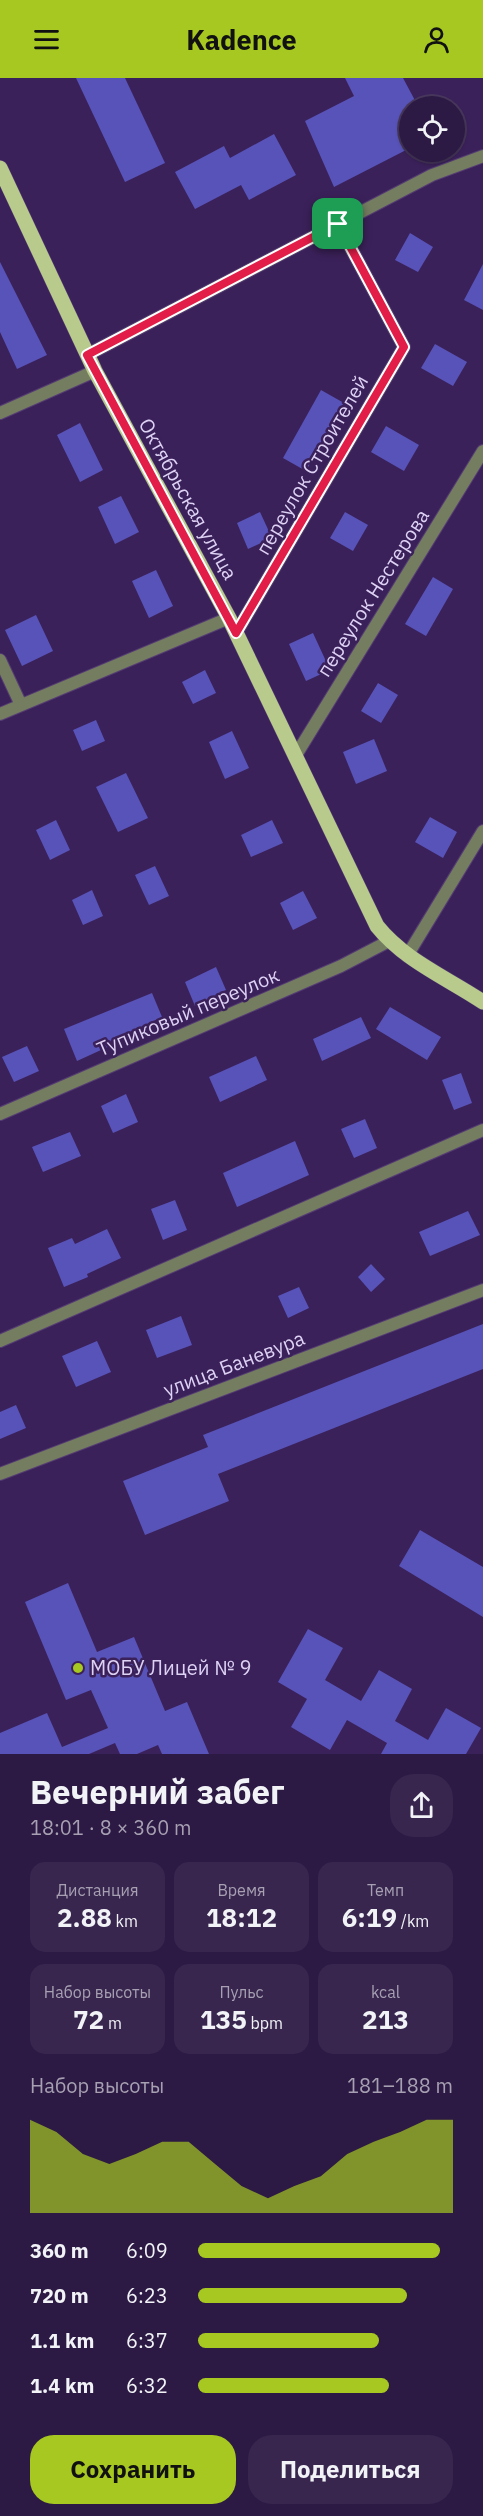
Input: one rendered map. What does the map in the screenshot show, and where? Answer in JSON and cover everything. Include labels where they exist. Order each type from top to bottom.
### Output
[{"type":"main road","name":"Октябрьская улица","points":[[0,168],[87,355],[229,618],[377,926],[389,941],[407,956],[483,1002]]},
{"type":"street","points":[[87,355],[432,176],[483,156]]},
{"type":"street","name":"переулок Строителей","points":[[236,633],[404,347],[338,224]]},
{"type":"street","points":[[0,413],[95,371]]},
{"type":"street","name":"переулок Нестерова","points":[[296,755],[483,451]]},
{"type":"street","points":[[0,714],[229,618]]},
{"type":"street","points":[[0,660],[21,705]]},
{"type":"street","points":[[407,956],[483,831]]},
{"type":"street","name":"Тупиковый переулок","points":[[0,1114],[341,966],[389,941]]},
{"type":"street","points":[[0,1341],[483,1130]]},
{"type":"street","name":"улица Баневура","points":[[0,1474],[483,1290]]},
{"type":"building","points":[[76,78],[125,78],[165,163],[125,182]]},
{"type":"building","points":[[345,78],[403,78],[413,96],[399,96],[399,154],[334,187],[305,121],[354,96]]},
{"type":"building","points":[[274,134],[296,175],[249,200],[241,185],[195,209],[175,172],[224,146],[230,158]]},
{"type":"building","points":[[410,233],[433,247],[418,272],[395,260]]},
{"type":"building","points":[[0,262],[47,355],[17,369],[0,332]]},
{"type":"building","points":[[483,264],[483,310],[464,300]]},
{"type":"building","points":[[435,344],[467,362],[453,386],[421,368]]},
{"type":"building","points":[[321,390],[344,403],[306,471],[283,458]]},
{"type":"building","points":[[80,423],[103,470],[80,482],[57,435]]},
{"type":"building","points":[[386,426],[419,445],[404,471],[371,452]]},
{"type":"building","points":[[121,496],[139,532],[115,544],[98,507]]},
{"type":"building","points":[[260,512],[272,538],[248,549],[237,523]]},
{"type":"building","points":[[345,512],[368,525],[353,551],[330,538]]},
{"type":"building","points":[[156,570],[173,606],[149,618],[132,581]]},
{"type":"building","points":[[433,577],[453,589],[426,636],[405,624]]},
{"type":"building","points":[[36,615],[53,651],[22,666],[5,630]]},
{"type":"building","points":[[313,633],[330,670],[306,681],[289,644]]},
{"type":"building","points":[[205,670],[216,693],[193,704],[182,682]]},
{"type":"building","points":[[378,683],[398,695],[381,723],[361,711]]},
{"type":"building","points":[[96,720],[105,741],[82,751],[73,730]]},
{"type":"building","points":[[232,731],[249,768],[225,779],[209,742]]},
{"type":"building","points":[[374,739],[387,771],[356,784],[343,752]]},
{"type":"building","points":[[126,773],[148,818],[118,832],[96,787]]},
{"type":"building","points":[[430,817],[457,832],[443,858],[415,842]]},
{"type":"building","points":[[56,820],[70,850],[50,860],[36,830]]},
{"type":"building","points":[[272,820],[283,843],[251,857],[241,835]]},
{"type":"building","points":[[155,866],[169,896],[149,905],[135,875]]},
{"type":"building","points":[[92,890],[103,916],[83,925],[72,900]]},
{"type":"building","points":[[303,891],[317,918],[293,930],[280,903]]},
{"type":"building","points":[[216,967],[226,990],[195,1006],[185,982]]},
{"type":"building","points":[[152,993],[162,1017],[110,1041],[112,1045],[77,1061],[64,1029]]},
{"type":"building","points":[[390,1007],[441,1037],[427,1060],[376,1029]]},
{"type":"building","points":[[361,1017],[371,1038],[322,1061],[313,1039]]},
{"type":"building","points":[[27,1046],[39,1071],[14,1082],[2,1057]]},
{"type":"building","points":[[256,1056],[267,1080],[220,1102],[209,1077]]},
{"type":"building","points":[[461,1073],[472,1103],[454,1110],[442,1080]]},
{"type":"building","points":[[126,1094],[138,1122],[113,1133],[101,1106]]},
{"type":"building","points":[[365,1119],[377,1148],[354,1158],[341,1129]]},
{"type":"building","points":[[70,1132],[81,1156],[43,1172],[32,1147]]},
{"type":"building","points":[[295,1141],[309,1175],[237,1207],[223,1173]]},
{"type":"building","points":[[175,1200],[187,1230],[163,1240],[151,1209]]},
{"type":"building","points":[[468,1211],[480,1235],[430,1256],[419,1232]]},
{"type":"building","points":[[107,1229],[121,1258],[87,1274],[88,1277],[64,1287],[48,1248],[72,1238],[75,1244]]},
{"type":"building","points":[[371,1264],[385,1279],[371,1292],[358,1277]]},
{"type":"building","points":[[299,1287],[309,1308],[288,1318],[278,1296]]},
{"type":"building","points":[[181,1316],[192,1345],[157,1358],[146,1330]]},
{"type":"building","points":[[483,1324],[483,1369],[218,1474],[229,1501],[145,1535],[123,1481],[208,1447],[203,1435]]},
{"type":"building","points":[[97,1341],[111,1372],[76,1387],[62,1356]]},
{"type":"building","points":[[16,1405],[26,1428],[0,1439],[0,1412]]},
{"type":"building","points":[[420,1530],[483,1567],[483,1617],[399,1566]]},
{"type":"building","name":"МОБУ Лицей № 9","points":[[68,1583],[97,1652],[134,1637],[165,1711],[187,1702],[209,1754],[162,1754],[158,1745],[137,1754],[120,1754],[115,1743],[89,1754],[0,1754],[0,1733],[47,1713],[62,1747],[108,1728],[91,1690],[66,1700],[25,1602]]},
{"type":"building","points":[[308,1629],[343,1648],[325,1680],[361,1701],[379,1670],[412,1689],[395,1721],[428,1740],[446,1708],[481,1728],[466,1754],[381,1754],[387,1743],[347,1720],[330,1750],[291,1727],[307,1699],[278,1682]]},
{"type":"place","name":"МОБУ Лицей № 9","points":[[78,1668]]},
{"type":"route","points":[[338,224],[404,347],[236,633],[87,355],[338,224]]}]
